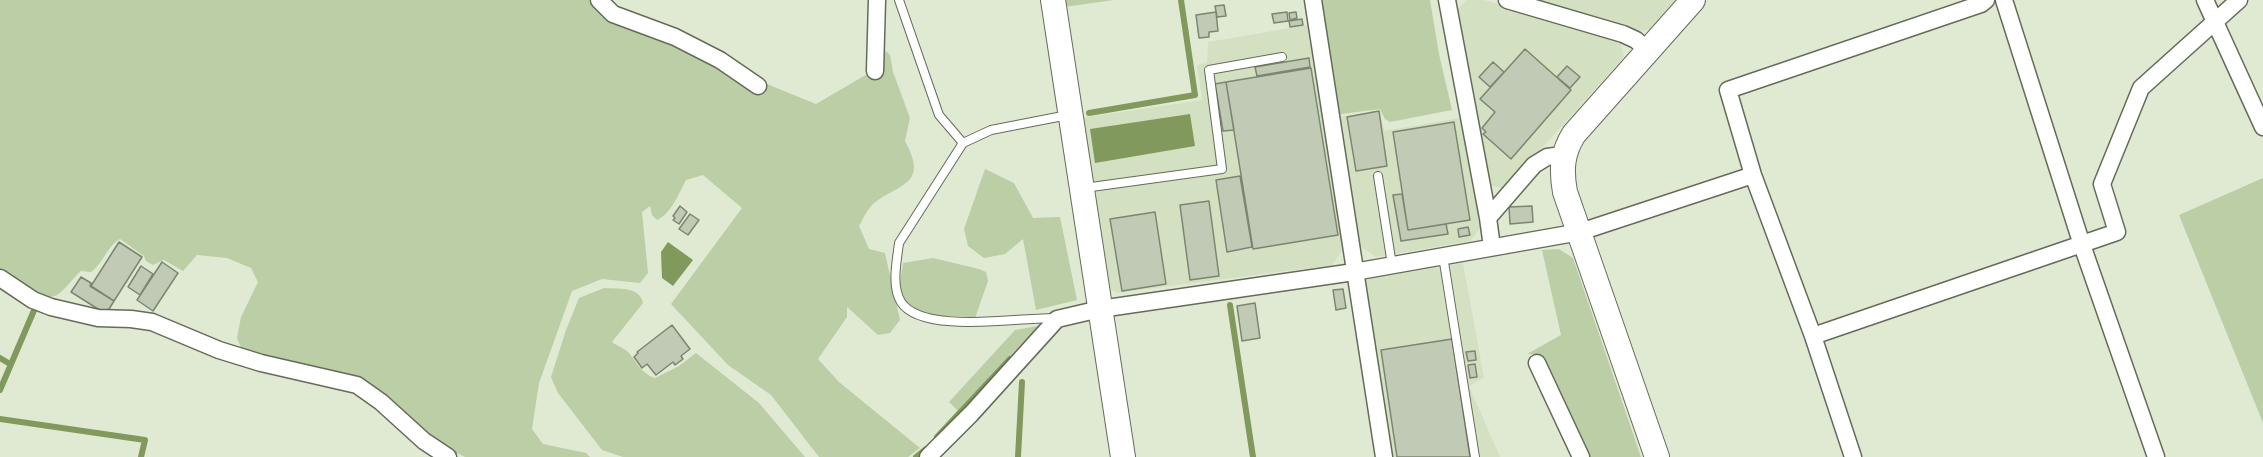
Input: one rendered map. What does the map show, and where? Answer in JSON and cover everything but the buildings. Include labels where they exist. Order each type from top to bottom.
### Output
[{"type":"street","points":[[599,0],[613,14],[675,37],[720,60],[758,86]]},
{"type":"street","points":[[874,71],[877,0]]},
{"type":"street","points":[[1053,0],[1123,457]]},
{"type":"street","points":[[1313,0],[1384,457]]},
{"type":"street","points":[[1447,0],[1492,247]]},
{"type":"street","points":[[1508,0],[1623,34],[1636,40],[1648,51]]},
{"type":"street","points":[[1853,457],[1813,336],[1753,175],[1728,90],[1986,0]]},
{"type":"street","points":[[2004,0],[2082,245],[2156,457]]},
{"type":"street","points":[[2205,0],[2263,127]]},
{"type":"street","points":[[1813,336],[2117,232],[2102,184],[2141,87],[2239,0]]},
{"type":"street","points":[[1657,457],[1565,192],[1562,175],[1563,155],[1574,134],[1689,2]]},
{"type":"street","points":[[1488,218],[1534,165],[1547,157],[1563,155]]},
{"type":"street","points":[[928,457],[971,414],[1057,318],[1100,309],[1354,272],[1580,232],[1753,175]]},
{"type":"street","points":[[0,278],[33,300],[51,307],[99,318],[152,322],[230,354],[357,385],[381,402],[424,441],[448,457]]},
{"type":"street","points":[[1537,363],[1581,457]]},
{"type":"lane","points":[[899,0],[939,115],[963,143]]},
{"type":"lane","points":[[1081,189],[1222,169],[1209,70],[1282,57]]},
{"type":"lane","points":[[1057,318],[994,322],[944,320],[912,313],[900,301],[897,285],[899,243],[963,143],[991,130],[1070,115]]},
{"type":"lane","points":[[1378,176],[1392,265]]},
{"type":"lane","points":[[1443,256],[1475,457]]},
{"type":"shaded area","points":[[0,0],[595,0],[596,9],[602,17],[816,104],[869,73],[886,51],[890,55],[893,72],[910,118],[905,141],[914,167],[912,176],[907,182],[872,205],[859,226],[869,249],[885,253],[900,320],[890,333],[878,335],[847,307],[847,317],[818,359],[839,382],[920,448],[908,457],[819,457],[771,395],[728,365],[671,304],[742,208],[703,175],[686,180],[674,203],[662,217],[657,220],[652,215],[650,206],[642,212],[648,273],[640,283],[602,279],[572,291],[539,383],[532,429],[543,444],[586,453],[590,457],[465,457],[431,440],[384,398],[242,350],[237,338],[241,317],[258,282],[251,268],[227,258],[197,255],[183,271],[164,260],[153,265],[120,239],[95,269],[91,272],[81,271],[57,295],[51,297],[36,294],[0,274]]},
{"type":"shaded area","points":[[1063,0],[1114,0],[1064,7]]},
{"type":"shaded area","points":[[1321,0],[1430,0],[1452,110],[1390,122],[1385,119],[1380,109],[1334,115]]},
{"type":"shaded area","points":[[1467,0],[1484,0],[1619,38],[1624,57],[1505,189],[1490,185],[1456,10]]},
{"type":"shaded area","points":[[1533,0],[1678,0],[1651,29],[1639,31]]},
{"type":"shaded area","points":[[1307,25],[1345,247],[1332,265],[1117,293],[1106,285],[1081,118],[1202,100],[1197,65],[1207,63],[1208,42]]},
{"type":"shaded area","points":[[1380,110],[1384,131],[1460,118],[1482,226],[1470,241],[1376,257],[1352,241],[1333,118]]},
{"type":"shaded area","points":[[1190,114],[1195,146],[1095,163],[1090,129]]},
{"type":"shaded area","points":[[985,169],[1014,183],[1033,218],[1060,217],[1077,300],[1036,310],[1023,239],[1005,254],[984,258],[968,246],[964,229]]},
{"type":"shaded area","points":[[2263,178],[2263,423],[2179,215]]},
{"type":"shaded area","points":[[668,242],[693,260],[673,286],[662,278],[661,252]]},
{"type":"shaded area","points":[[1559,249],[1573,258],[1641,457],[1590,457],[1541,354],[1527,354],[1561,335],[1542,250]]},
{"type":"shaded area","points":[[933,258],[986,272],[988,281],[975,318],[924,313],[915,309],[902,295],[900,287],[903,263]]},
{"type":"shaded area","points":[[1463,263],[1484,378],[1469,386],[1500,457],[1391,457],[1364,280]]},
{"type":"shaded area","points":[[604,288],[633,291],[641,298],[643,303],[612,342],[628,352],[643,371],[655,378],[679,366],[696,353],[759,403],[805,457],[623,457],[602,450],[558,393],[551,377],[579,298]]},
{"type":"shaded area","points":[[1038,326],[958,411],[949,402],[1015,330]]},
{"type":"waterway","points":[[1089,113],[1195,95],[1181,0]]},
{"type":"waterway","points":[[1230,305],[1253,457]]},
{"type":"waterway","points":[[0,390],[35,308]]},
{"type":"waterway","points":[[0,358],[10,364]]},
{"type":"waterway","points":[[937,437],[1010,359]]},
{"type":"waterway","points":[[1018,457],[1022,382]]},
{"type":"waterway","points":[[0,419],[145,440],[141,457]]},
{"type":"waterway","points":[[916,457],[926,449]]}]
